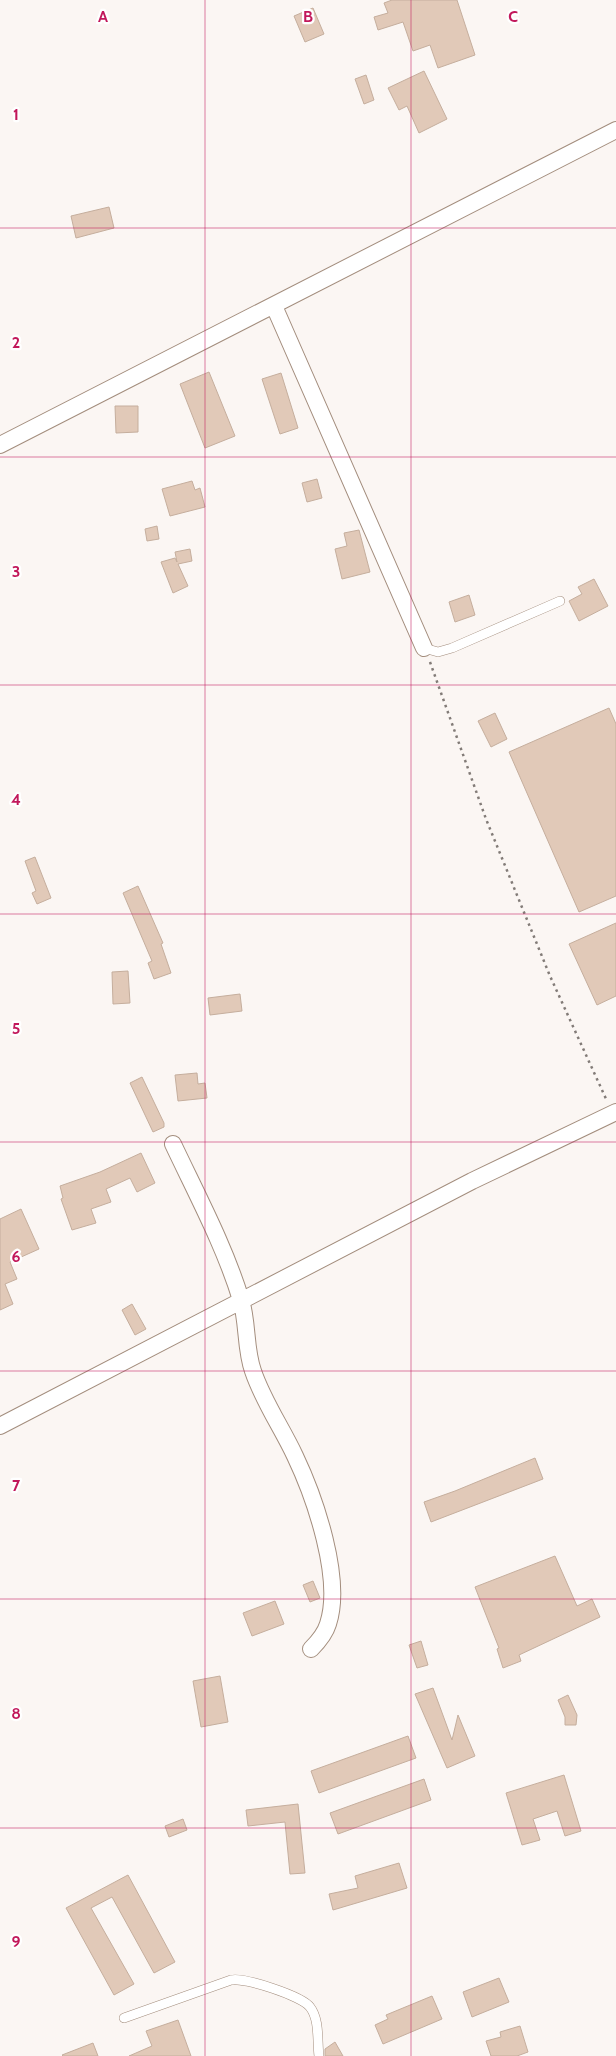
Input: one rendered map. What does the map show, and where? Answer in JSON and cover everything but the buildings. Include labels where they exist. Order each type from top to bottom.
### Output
[{"type":"street","points":[[0,445],[616,130]]},
{"type":"street","points":[[274,306],[424,648]]},
{"type":"street","points":[[0,1426],[472,1181],[614,1113]]},
{"type":"street","points":[[173,1144],[220,1245],[242,1302],[253,1372],[296,1456],[314,1499],[327,1550],[332,1589],[330,1616],[324,1632],[311,1649]]},
{"type":"lane","points":[[424,648],[438,652],[452,648],[560,601]]},
{"type":"lane","points":[[124,2018],[231,1980],[242,1979],[295,1997],[310,2007],[316,2023],[320,2056]]},
{"type":"path","points":[[424,648],[458,744],[471,772],[486,819],[550,976],[614,1113]]}]
